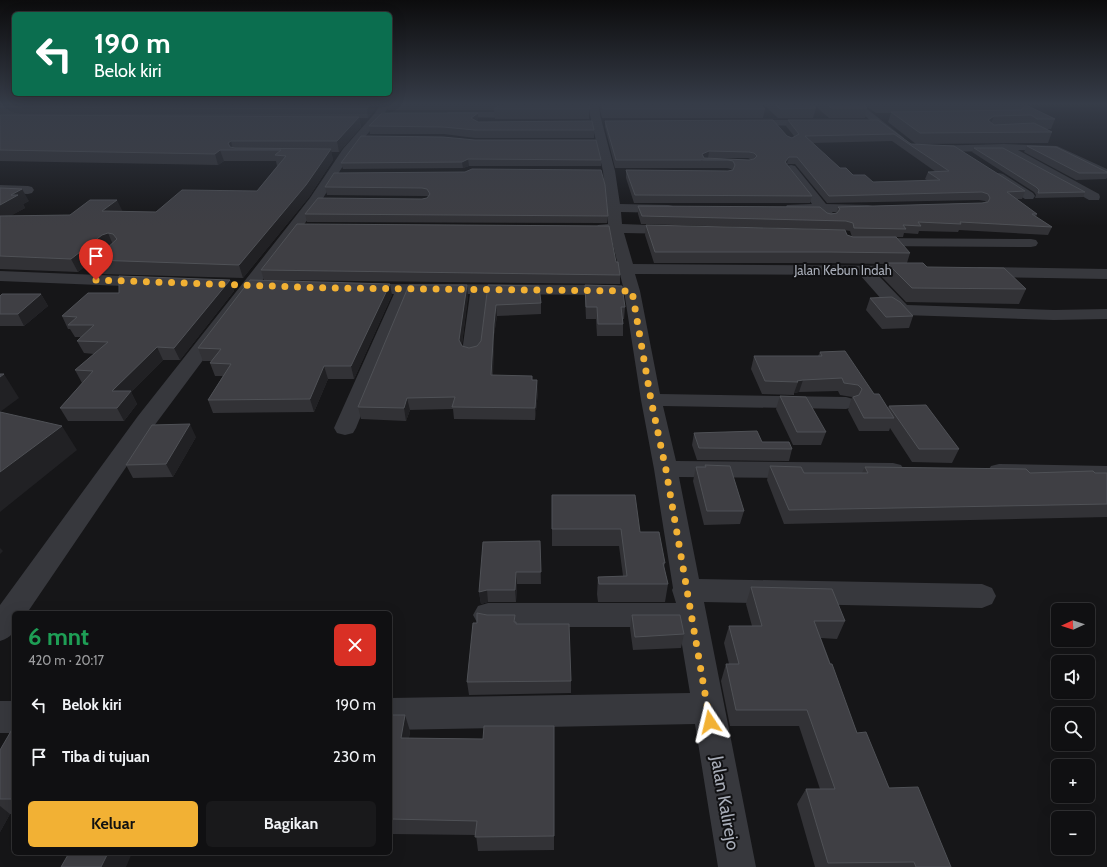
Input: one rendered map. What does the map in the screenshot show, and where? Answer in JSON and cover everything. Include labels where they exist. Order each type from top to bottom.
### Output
[{"type":"street","points":[[0,628],[146,421],[248,285],[301,227],[323,200],[357,145]]},
{"type":"street","name":"Jalan Kalirejo","points":[[604,145],[610,165],[616,228],[630,280],[651,400],[666,470],[736,867]]},
{"type":"street","points":[[1004,147],[1094,197]]},
{"type":"street","points":[[917,149],[1004,147],[1053,148],[1107,174]]},
{"type":"street","points":[[955,148],[975,162]]},
{"type":"street","points":[[593,171],[610,165],[624,172]]},
{"type":"street","points":[[791,168],[836,224]]},
{"type":"street","points":[[989,170],[1028,196]]},
{"type":"street","points":[[0,189],[28,190]]},
{"type":"street","points":[[613,208],[683,209]]},
{"type":"street","points":[[776,208],[883,208]]},
{"type":"street","points":[[592,228],[687,231]]},
{"type":"street","points":[[858,242],[1031,243]]},
{"type":"street","points":[[81,280],[98,266]]},
{"type":"street","points":[[867,266],[893,302],[903,310],[1054,315],[1107,314]]},
{"type":"street","name":"Jalan Kebun Indah","points":[[343,288],[479,289],[867,266],[928,271]]},
{"type":"street","points":[[967,272],[1107,274]]},
{"type":"street","points":[[0,276],[161,282]]},
{"type":"street","points":[[345,428],[404,289]]},
{"type":"street","points":[[471,352],[479,289]]},
{"type":"street","points":[[651,400],[846,403]]},
{"type":"street","points":[[666,470],[912,471]]},
{"type":"street","points":[[975,472],[1107,474]]},
{"type":"street","points":[[488,615],[689,602],[982,596]]},
{"type":"street","points":[[392,714],[708,708]]},
{"type":"street","points":[[0,717],[12,717]]},
{"type":"building","points":[[0,145],[229,145],[235,148],[331,149],[306,185],[239,265],[94,260],[117,239],[113,234],[108,233],[102,235],[71,259],[0,256],[0,216],[70,215],[90,200],[117,200],[102,211],[156,212],[182,190],[257,191],[286,156],[275,155],[281,150],[220,150],[215,154],[0,150]]},
{"type":"building","points":[[354,145],[597,145],[601,160],[468,159],[462,162],[341,163]]},
{"type":"building","points":[[612,145],[815,145],[840,168],[846,168],[853,175],[865,175],[873,182],[940,180],[928,172],[949,171],[911,145],[954,146],[1025,191],[1007,192],[1037,214],[1032,214],[1052,227],[960,222],[961,224],[918,222],[921,226],[903,225],[906,229],[854,228],[853,223],[846,221],[642,216],[638,206],[820,207],[827,213],[831,214],[837,213],[840,209],[838,207],[982,203],[988,202],[990,198],[988,194],[982,192],[829,196],[797,157],[789,157],[785,162],[812,196],[635,195],[626,170],[728,171],[733,170],[735,165],[733,161],[728,160],[616,160]],"holes":[[[709,151],[754,153],[757,156],[754,159],[749,160],[704,158],[702,154]]]},
{"type":"building","points":[[1027,146],[1056,147],[1107,173],[1079,173]]},
{"type":"building","points":[[974,148],[1003,148],[1085,192],[1038,193],[1039,190],[1036,187]]},
{"type":"building","points":[[472,169],[601,170],[605,185],[608,216],[305,214],[318,198],[422,199],[427,198],[430,194],[427,189],[422,188],[325,187],[334,173],[465,172]]},
{"type":"building","points":[[0,188],[22,189],[11,195],[18,195],[0,205]]},
{"type":"building","points":[[297,224],[609,226],[620,275],[261,270]]},
{"type":"building","points":[[646,225],[845,230],[847,235],[853,237],[896,237],[910,253],[655,252]]},
{"type":"building","points":[[887,263],[923,263],[927,267],[1004,268],[1026,289],[912,288]]},
{"type":"building","points":[[119,276],[230,280],[174,348],[157,347],[112,391],[131,391],[117,408],[60,408],[93,371],[75,370],[108,342],[77,341],[94,325],[68,325],[77,317],[62,316],[88,293],[119,293]]},
{"type":"building","points":[[250,280],[390,284],[351,366],[324,366],[310,399],[208,400],[231,364],[210,363],[221,349],[198,348]]},
{"type":"building","points":[[409,285],[467,285],[459,340],[462,346],[469,348],[477,346],[481,341],[488,285],[539,286],[541,303],[496,305],[491,375],[532,376],[532,380],[537,380],[535,408],[452,407],[455,397],[407,398],[404,408],[358,407]]},
{"type":"building","points":[[585,285],[622,286],[625,307],[621,307],[623,324],[598,324],[597,307],[586,307]]},
{"type":"building","points":[[2,294],[41,294],[18,314],[0,314],[0,296]]},
{"type":"building","points":[[892,297],[900,302],[913,316],[886,317],[870,298]]},
{"type":"building","points":[[845,351],[874,394],[879,394],[894,418],[864,418],[853,397],[859,395],[862,389],[858,385],[844,383],[842,378],[803,380],[797,381],[798,382],[765,381],[754,356],[822,356],[820,352]]},
{"type":"building","points":[[780,396],[806,397],[826,432],[797,432]]},
{"type":"building","points":[[926,405],[959,449],[919,449],[889,406]]},
{"type":"building","points":[[0,412],[62,426],[0,472]]},
{"type":"building","points":[[190,424],[166,464],[126,465],[152,425]]},
{"type":"building","points":[[757,431],[762,442],[789,442],[792,449],[699,448],[694,433]]},
{"type":"building","points":[[705,465],[730,466],[744,511],[707,511],[696,467],[706,467]]},
{"type":"building","points":[[770,466],[801,467],[804,473],[868,473],[865,467],[1026,469],[1030,473],[1093,471],[1095,473],[1107,473],[1107,504],[789,510]]},
{"type":"building","points":[[552,495],[635,495],[640,532],[659,532],[665,563],[663,563],[668,584],[599,584],[598,577],[627,576],[621,529],[552,529]]},
{"type":"building","points":[[540,541],[541,572],[516,572],[515,590],[487,590],[479,592],[483,542]]},
{"type":"building","points":[[751,587],[832,589],[845,621],[814,621],[830,664],[832,664],[857,733],[866,732],[889,788],[918,787],[951,867],[916,867],[914,862],[828,863],[806,789],[835,789],[807,710],[736,710],[726,664],[739,664],[729,626],[762,626]]},
{"type":"building","points":[[477,613],[487,615],[515,615],[514,622],[516,622],[516,624],[569,624],[571,681],[467,682],[473,623],[477,623]]},
{"type":"building","points":[[632,615],[680,615],[684,634],[635,637]]},
{"type":"building","points":[[392,715],[405,715],[401,738],[483,739],[484,726],[554,726],[554,836],[475,837],[477,821],[392,819]]},
{"type":"building","points":[[12,729],[12,799],[0,799],[0,750]]},
{"type":"building","points":[[68,855],[107,855],[101,867],[61,867]]},
{"type":"route","points":[[96,280],[248,284],[327,288],[632,291],[651,400],[666,470],[710,722]]}]
